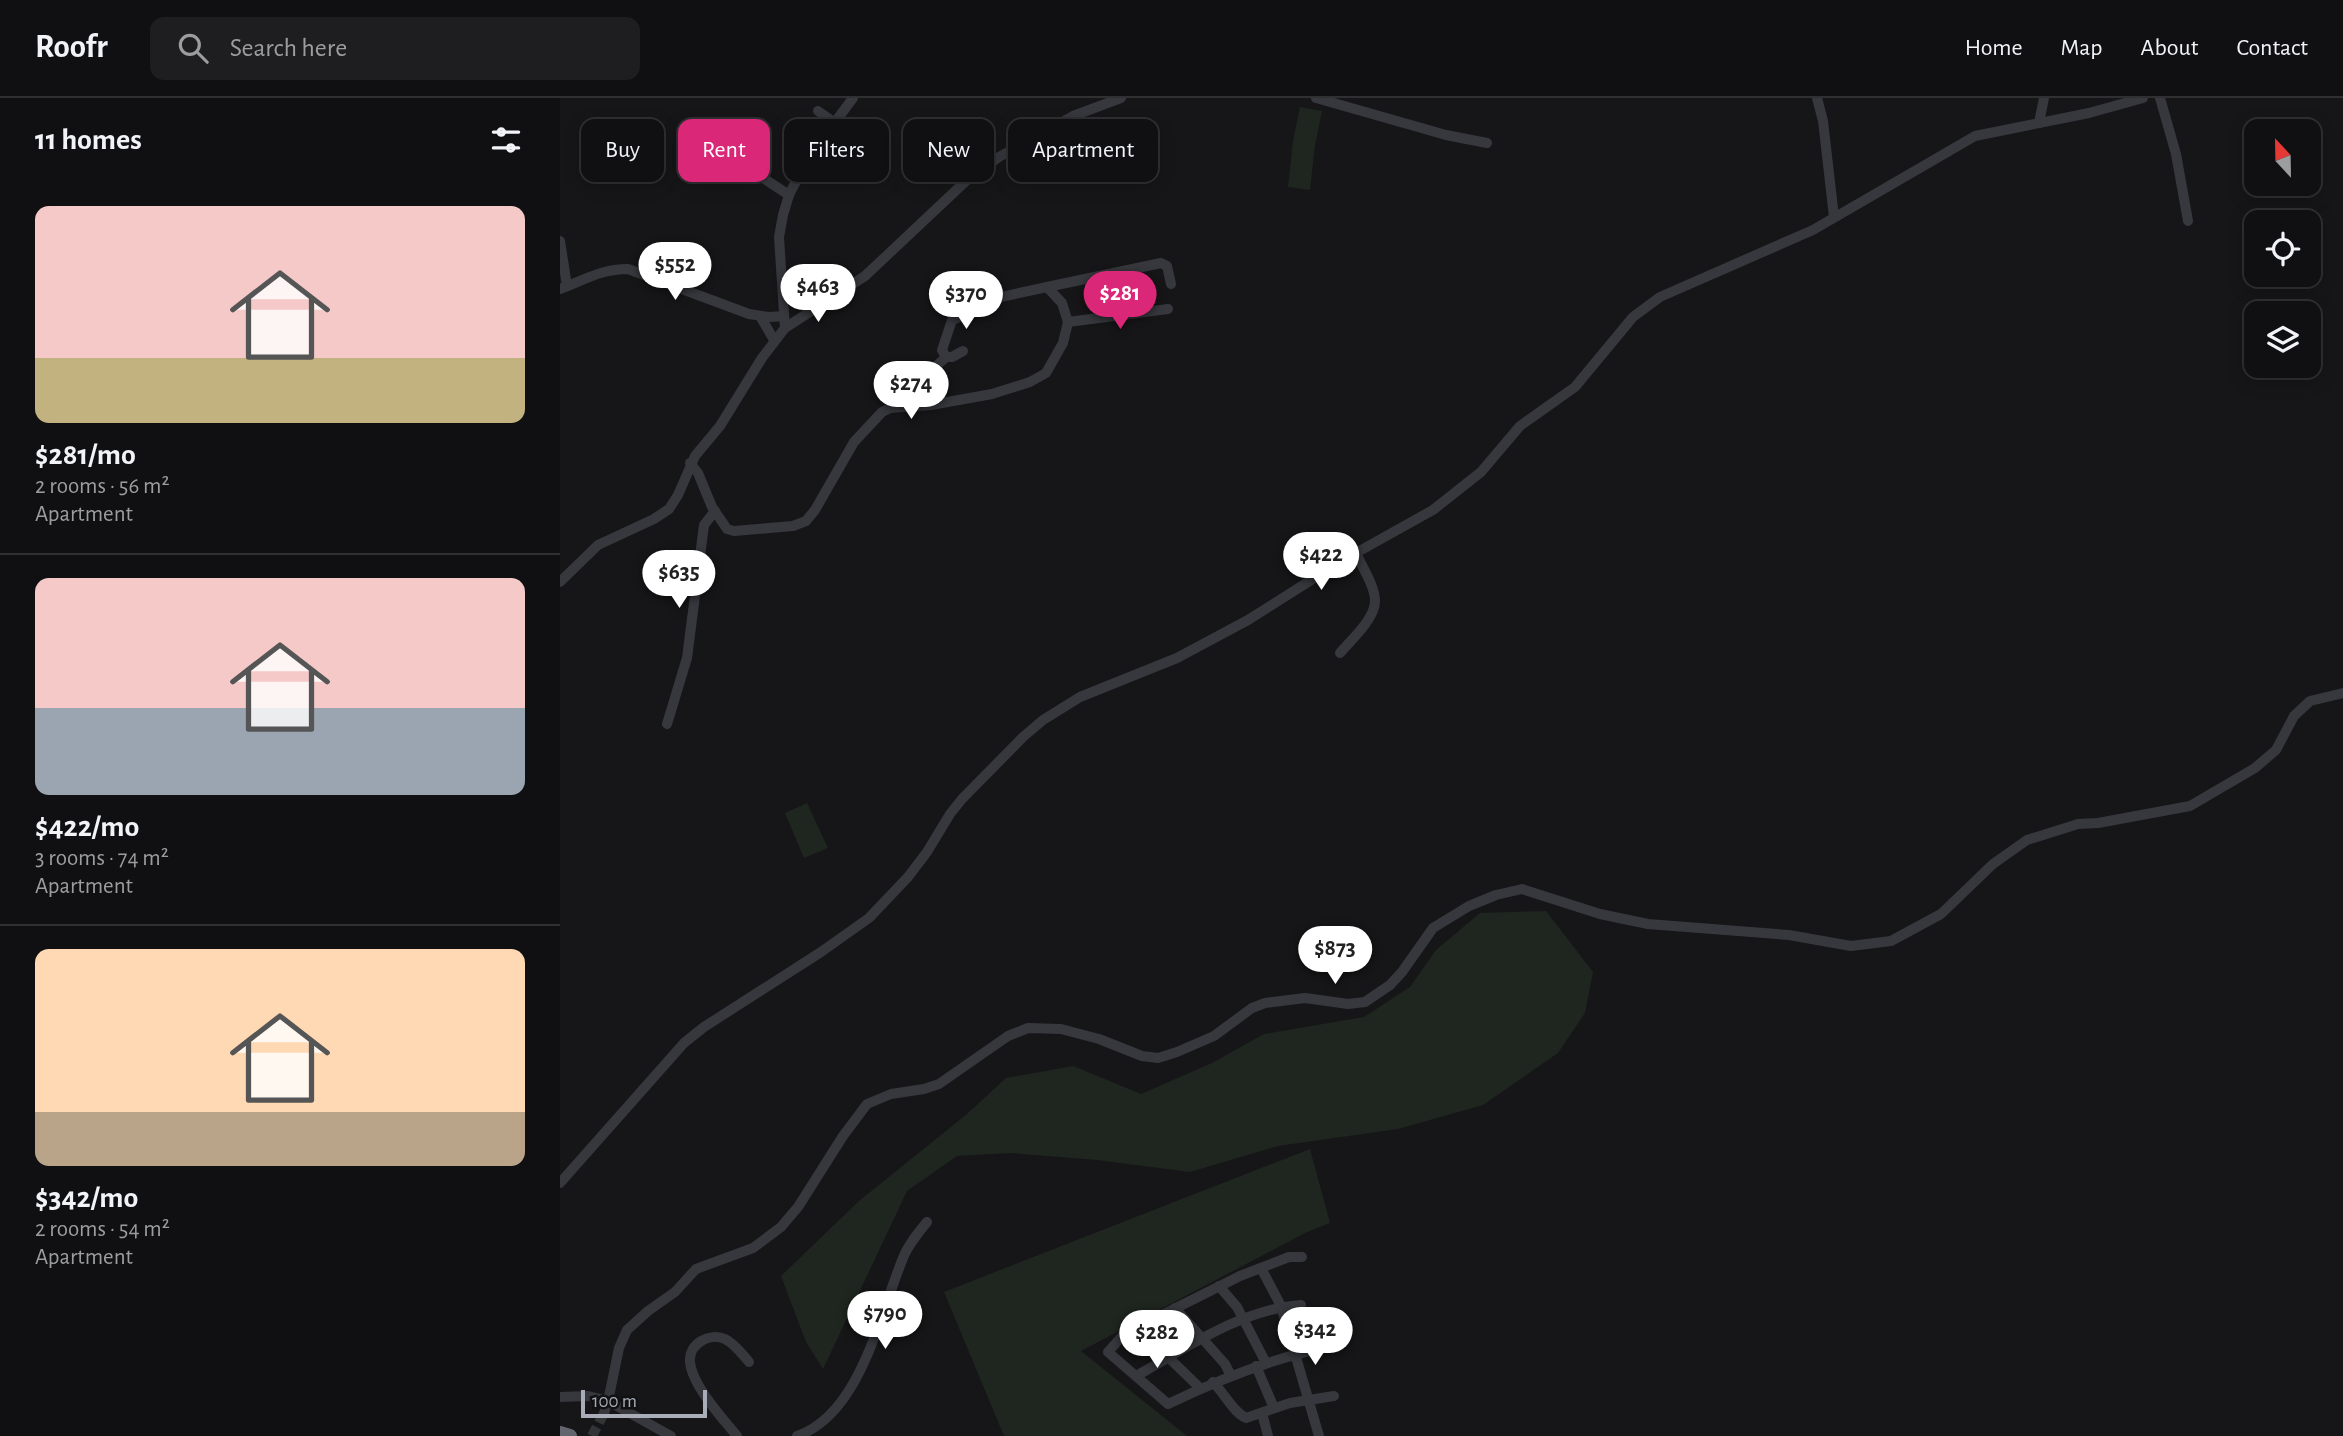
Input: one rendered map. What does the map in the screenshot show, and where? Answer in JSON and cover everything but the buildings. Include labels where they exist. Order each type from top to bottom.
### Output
[{"type":"highway","points":[[560,1433],[570,1436]]},
{"type":"street","points":[[837,119],[853,98]]},
{"type":"street","points":[[560,582],[598,545],[654,519],[668,509],[678,495],[691,463],[736,405],[774,340],[785,328],[865,276],[967,180],[999,157],[1073,116],[1121,98]]},
{"type":"street","points":[[1316,98],[1446,135],[1487,143]]},
{"type":"street","points":[[1817,98],[1823,121],[1835,217]]},
{"type":"street","points":[[2039,123],[2043,98]]},
{"type":"street","points":[[560,1183],[694,1035],[869,918],[908,877],[962,799],[1043,720],[1080,697],[1177,658],[1433,510],[1467,485],[1520,426],[1581,381],[1622,329],[1645,307],[1660,297],[1758,256],[1835,217],[1964,141],[1989,132],[2143,98]]},
{"type":"street","points":[[2160,98],[2176,154],[2188,221]]},
{"type":"street","points":[[818,111],[830,119]]},
{"type":"street","points":[[769,182],[789,195]]},
{"type":"street","points":[[785,328],[779,237],[789,195],[796,182]]},
{"type":"street","points":[[560,241],[564,288],[593,274],[615,269],[628,270],[749,314],[785,316]]},
{"type":"street","points":[[946,357],[942,350],[952,320],[967,314],[973,303],[1161,264],[1167,266],[1171,284]]},
{"type":"street","points":[[691,463],[727,529],[734,531],[793,526],[806,521],[862,431],[882,412],[890,408],[968,399],[1030,382],[1046,373],[1063,343],[1069,322],[1062,303],[1047,287]]},
{"type":"street","points":[[1069,322],[1168,309]]},
{"type":"street","points":[[760,316],[774,340]]},
{"type":"street","points":[[909,406],[909,399],[916,388],[946,357],[963,351]]},
{"type":"street","points":[[667,724],[687,658],[704,525],[715,511]]},
{"type":"street","points":[[1340,653],[1368,618],[1375,601],[1356,553]]},
{"type":"street","points":[[604,1413],[619,1349],[627,1330],[675,1292],[696,1269],[753,1248],[781,1227],[867,1104],[891,1094],[939,1084],[1008,1036],[1028,1028],[1061,1029],[1099,1039],[1142,1056],[1158,1058],[1214,1036],[1252,1007],[1265,1003],[1305,998],[1348,1004],[1365,1002],[1390,985],[1402,972],[1433,928],[1469,906],[1496,895],[1522,889],[1600,914],[1648,924],[1761,932],[1851,946],[1891,942],[1941,914],[1993,864],[2027,840],[2078,824],[2190,806],[2255,768],[2276,750],[2294,716],[2310,701],[2343,693]]},
{"type":"street","points":[[797,1436],[818,1426],[839,1404],[853,1381],[877,1332],[903,1257],[926,1222]]},
{"type":"street","points":[[1302,1257],[1289,1257],[1219,1286],[1124,1334],[1108,1352],[1168,1404],[1213,1382],[1294,1354],[1328,1347]]},
{"type":"street","points":[[1261,1268],[1281,1306],[1319,1436]]},
{"type":"street","points":[[1219,1286],[1237,1307],[1243,1320],[1274,1408]]},
{"type":"street","points":[[1136,1376],[1243,1320],[1281,1306],[1301,1305]]},
{"type":"street","points":[[1175,1308],[1225,1364],[1231,1376]]},
{"type":"street","points":[[1137,1327],[1167,1359],[1200,1388]]},
{"type":"street","points":[[737,1436],[697,1384],[691,1369],[690,1356],[693,1348],[701,1341],[722,1337],[732,1343],[749,1362]]},
{"type":"street","points":[[1213,1382],[1237,1414],[1246,1418],[1274,1408],[1334,1396]]},
{"type":"street","points":[[560,1397],[587,1395],[608,1401],[671,1436]]},
{"type":"street","points":[[1262,1413],[1268,1436]]},
{"type":"shaded area","points":[[1300,107],[1322,111],[1310,190],[1288,187]]},
{"type":"shaded area","points":[[807,803],[828,848],[804,858],[785,813]]},
{"type":"shaded area","points":[[1546,911],[1593,972],[1585,1013],[1558,1053],[1483,1105],[1398,1129],[1278,1146],[1190,1172],[1097,1160],[1011,1153],[957,1156],[907,1191],[823,1369],[806,1342],[781,1276],[859,1201],[967,1114],[1006,1078],[1073,1066],[1141,1094],[1212,1063],[1264,1034],[1364,1017],[1410,987],[1436,950],[1480,913]]},
{"type":"shaded area","points":[[1310,1149],[1330,1223],[1305,1233],[1081,1351],[1187,1436],[1004,1436],[944,1292]]},
{"type":"tunnel","points":[[592,1436],[604,1413]]}]
